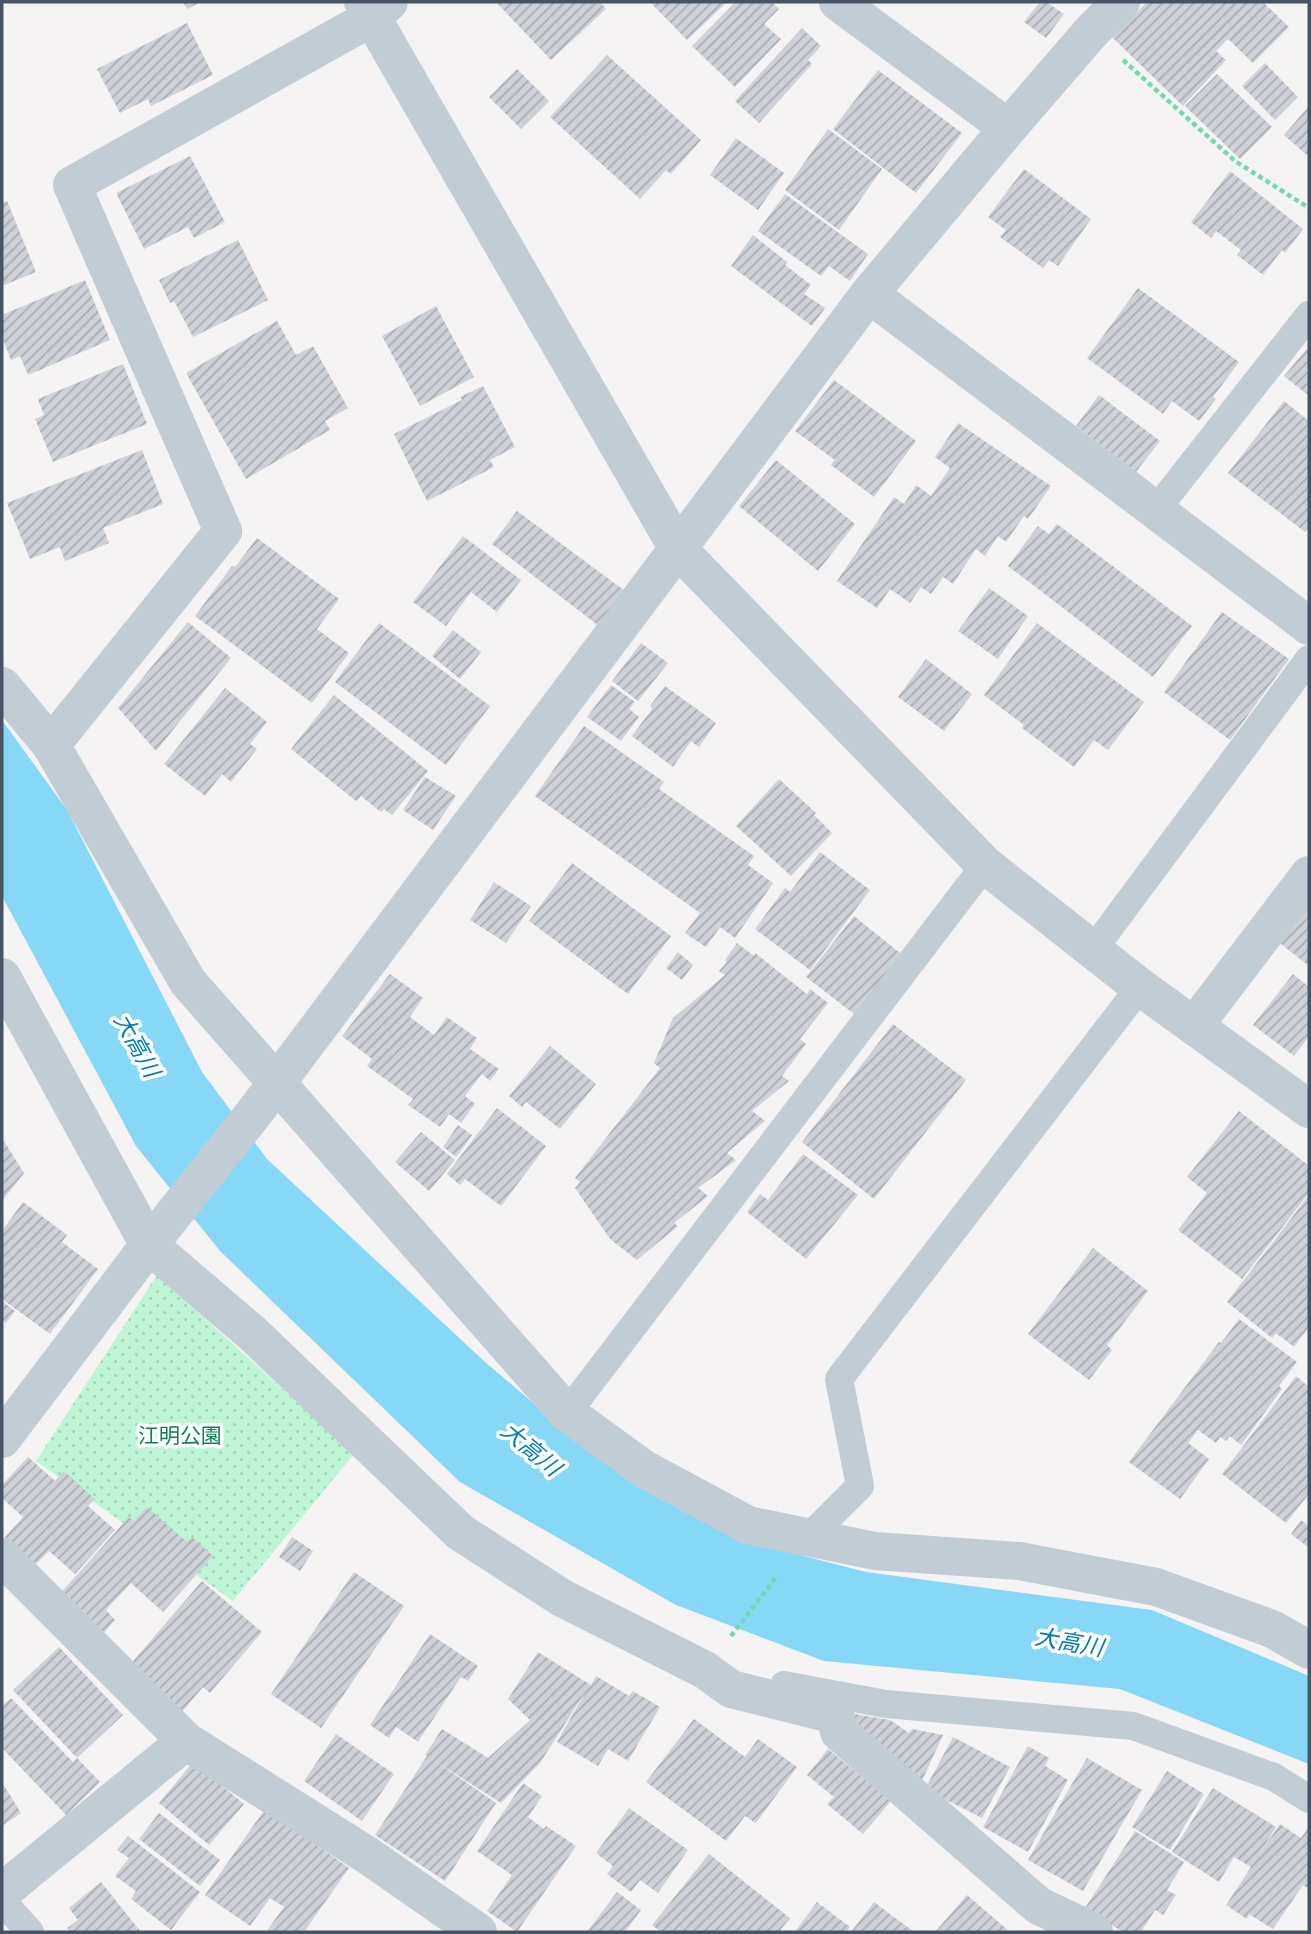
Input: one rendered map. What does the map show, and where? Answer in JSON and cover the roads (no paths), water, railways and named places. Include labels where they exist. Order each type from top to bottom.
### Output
[{"type":"street","points":[[838,2],[1007,128]]},
{"type":"street","points":[[2,1440],[254,1114],[869,294],[1007,128],[1091,32],[1121,2]]},
{"type":"street","points":[[51,745],[223,531],[72,185],[374,7],[678,549],[985,865],[1140,987],[1309,1110]]},
{"type":"street","points":[[869,294],[1309,626]]},
{"type":"street","points":[[2,686],[51,745],[188,982],[566,1412],[643,1469],[748,1525],[805,1541],[875,1551],[1019,1561],[1156,1587],[1272,1629],[1309,1650]]},
{"type":"street","points":[[1194,1026],[1309,875]]},
{"type":"street","points":[[2,977],[161,1231],[252,1333],[460,1532],[562,1598],[705,1670],[731,1689],[835,1715],[839,1732],[1039,1906],[1094,1932]]},
{"type":"street","points":[[2,1557],[186,1741],[367,1855],[478,1932]]},
{"type":"street","points":[[2,1892],[186,1741]]},
{"type":"lane","points":[[1156,510],[1309,315]]},
{"type":"lane","points":[[1093,950],[1309,659]]},
{"type":"lane","points":[[566,1412],[985,865]]},
{"type":"lane","points":[[805,1541],[860,1486],[839,1379],[1140,987]]},
{"type":"lane","points":[[705,1670],[886,1704],[1133,1726],[1274,1777],[1309,1799]]},
{"type":"lane","points":[[2,1901],[30,1932]]},
{"type":"water","name":"大高川","points":[[2,720],[67,810],[202,1072],[267,1159],[485,1362],[604,1463],[746,1541],[866,1572],[1152,1610],[1309,1676],[1309,1764],[1120,1689],[824,1661],[676,1605],[460,1482],[220,1251],[136,1146],[2,896]]},
{"type":"park label","name":"江明公園","points":[[180,1436]]}]
